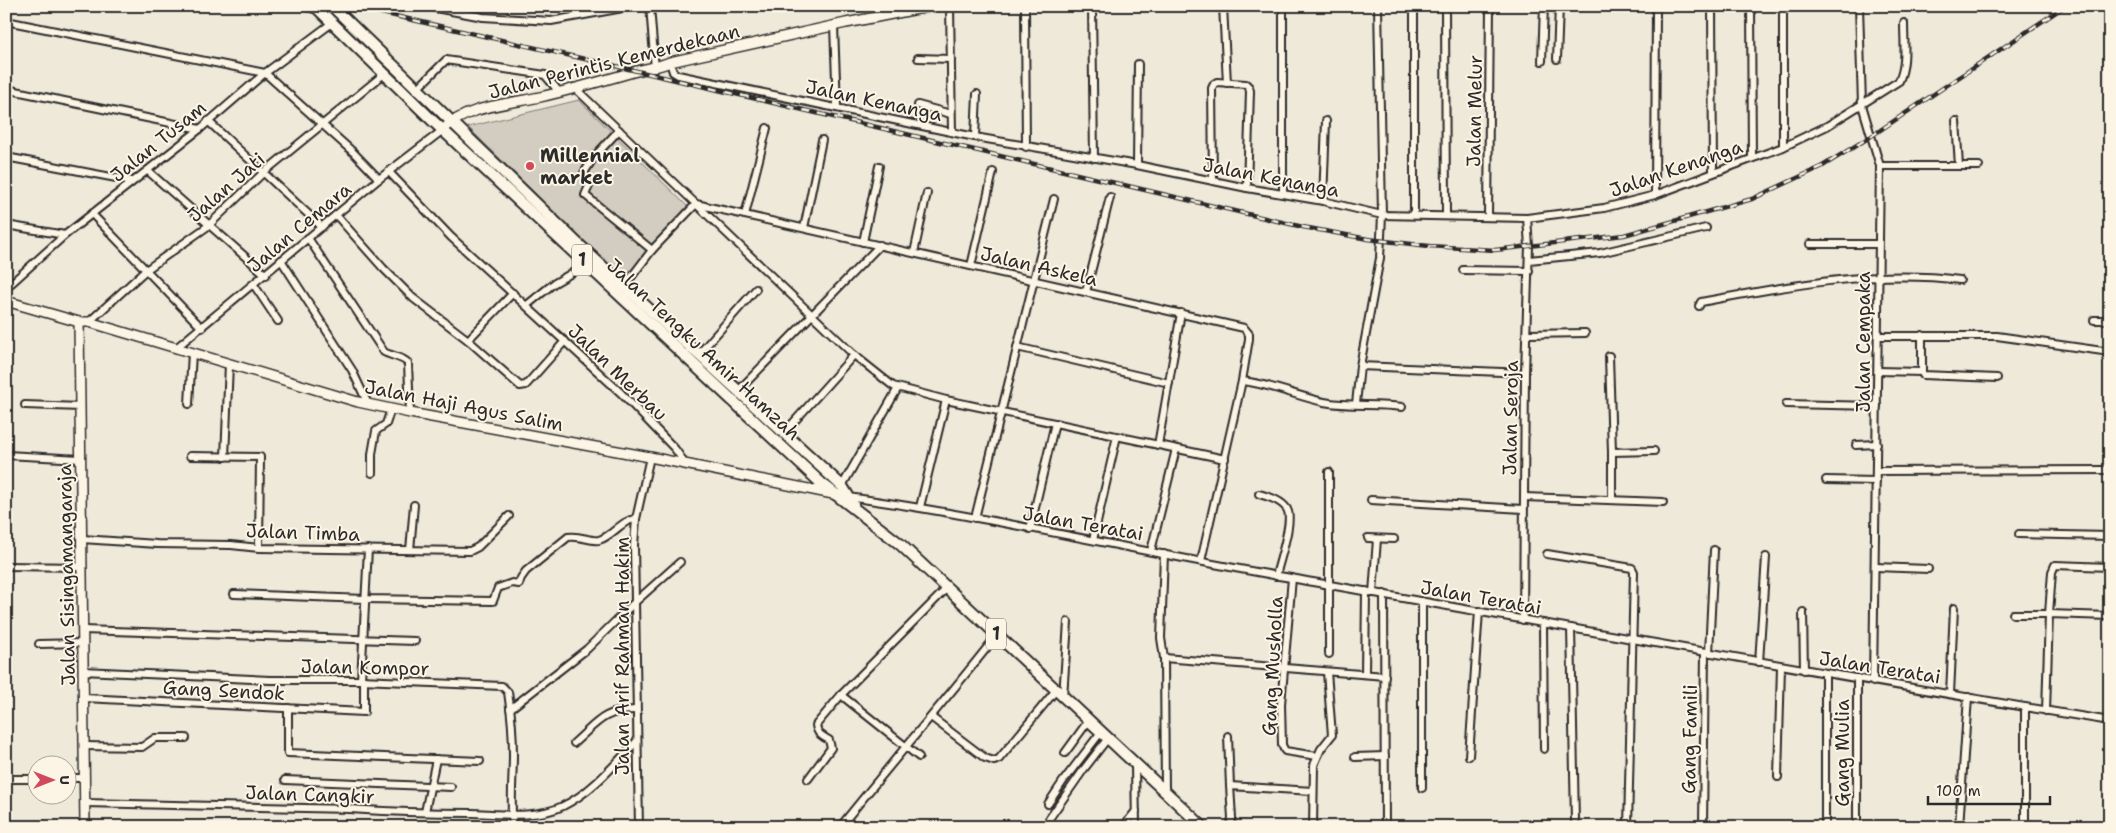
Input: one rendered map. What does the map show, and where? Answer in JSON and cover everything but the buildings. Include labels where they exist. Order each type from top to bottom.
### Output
[{"type":"main road","name":"Jalan Tengku Amir Hamzah","points":[[332,6],[451,121],[621,291],[848,497],[855,508]]},
{"type":"main road","name":"Jalan Tengku Amir Hamzah","points":[[317,8],[443,130],[587,264],[698,355],[784,432],[855,508],[900,544],[1203,827]]},
{"type":"street","points":[[302,6],[317,8]]},
{"type":"street","points":[[428,6],[483,16],[551,21],[634,6]]},
{"type":"street","points":[[579,6],[579,16]]},
{"type":"street","points":[[650,6],[655,69]]},
{"type":"street","name":"Jalan Perintis Kemerdekaan","points":[[451,121],[472,112],[576,89],[636,71],[655,69],[670,62],[906,9],[933,6]]},
{"type":"street","points":[[950,6],[952,132]]},
{"type":"street","points":[[1025,6],[1026,147]]},
{"type":"street","points":[[1092,6],[1094,158]]},
{"type":"street","points":[[1223,6],[1227,82]]},
{"type":"street","points":[[1283,6],[1283,194]]},
{"type":"street","points":[[1356,404],[1360,366],[1380,258],[1382,215],[1378,6]]},
{"type":"street","points":[[1414,6],[1414,215]]},
{"type":"street","points":[[1445,6],[1446,216]]},
{"type":"street","name":"Jalan Melur","points":[[1488,217],[1490,6]]},
{"type":"street","points":[[1542,61],[1544,6]]},
{"type":"street","points":[[1557,59],[1558,6]]},
{"type":"street","points":[[1655,195],[1656,6]]},
{"type":"street","points":[[1712,6],[1713,172]]},
{"type":"street","points":[[1751,6],[1752,158]]},
{"type":"street","points":[[1784,6],[1784,147]]},
{"type":"street","name":"Jalan Cempaka","points":[[1859,6],[1862,105],[1880,166],[1874,682]]},
{"type":"street","points":[[6,21],[265,73],[353,152],[380,179]]},
{"type":"street","name":"Jalan Tusam","points":[[6,288],[65,235],[200,129],[208,120],[265,73],[332,23]]},
{"type":"street","name":"Jalan Kenanga","points":[[670,62],[673,72],[678,75],[837,107],[975,138],[1137,165],[1382,215],[1527,218],[1604,208],[1655,195],[1784,147],[1827,126],[1899,81],[1903,74],[1904,24]]},
{"type":"street","points":[[834,26],[837,107]]},
{"type":"street","points":[[918,58],[951,59]]},
{"type":"street","points":[[417,89],[446,60],[545,75],[560,93]]},
{"type":"street","points":[[1137,165],[1138,64]]},
{"type":"street","name":"Jalan Jati","points":[[84,322],[146,270],[208,226],[263,173],[384,74]]},
{"type":"street","points":[[1213,181],[1212,88],[1217,82],[1246,84],[1249,87],[1247,188]]},
{"type":"street","points":[[6,89],[200,129]]},
{"type":"street","points":[[576,89],[854,355],[887,383],[898,388],[946,400],[1225,459]]},
{"type":"street","points":[[975,138],[977,94]]},
{"type":"street","points":[[918,105],[951,114]]},
{"type":"street","points":[[208,120],[322,226]]},
{"type":"street","points":[[443,130],[451,121]]},
{"type":"street","points":[[1323,202],[1326,121]]},
{"type":"street","points":[[1956,121],[1960,166]]},
{"type":"street","points":[[744,215],[767,128]]},
{"type":"street","name":"Jalan Cemara","points":[[176,348],[266,275],[280,260],[443,130]]},
{"type":"street","points":[[619,130],[594,157],[584,173],[589,186],[585,195],[652,250]]},
{"type":"street","points":[[804,228],[822,140]]},
{"type":"street","points":[[6,157],[132,181]]},
{"type":"street","points":[[863,242],[879,166]]},
{"type":"street","points":[[1880,166],[1979,166]]},
{"type":"street","points":[[148,171],[208,226],[266,275]]},
{"type":"street","name":"Jalan Merbau","points":[[389,172],[451,237],[621,393],[675,449],[683,464]]},
{"type":"street","points":[[971,266],[993,172]]},
{"type":"street","points":[[914,253],[927,194]]},
{"type":"street","points":[[1086,292],[1110,197]]},
{"type":"street","points":[[975,518],[1054,200]]},
{"type":"street","points":[[621,291],[652,250],[696,204]]},
{"type":"street","name":"Jalan Askela","points":[[696,204],[1181,313],[1246,330],[1249,339],[1242,381],[1201,561]]},
{"type":"street","points":[[92,214],[202,328]]},
{"type":"street","points":[[336,215],[383,268],[414,298],[468,340],[520,386],[524,387],[565,341]]},
{"type":"street","name":"Jalan Seroja","points":[[1523,620],[1525,373],[1529,272],[1527,218]]},
{"type":"street","points":[[6,225],[65,235]]},
{"type":"street","points":[[1529,260],[1600,253],[1706,228]]},
{"type":"street","points":[[308,238],[384,352],[390,356],[406,360],[408,363],[410,413]]},
{"type":"street","points":[[1810,244],[1878,244]]},
{"type":"street","points":[[738,391],[880,245]]},
{"type":"street","points":[[280,260],[352,370],[368,404]]},
{"type":"street","points":[[527,305],[553,284],[587,264]]},
{"type":"street","points":[[1464,270],[1529,272]]},
{"type":"street","points":[[1699,306],[1701,302],[1787,286],[1879,277],[1938,277],[1960,280]]},
{"type":"street","points":[[254,285],[278,322]]},
{"type":"street","points":[[698,355],[756,288]]},
{"type":"street","points":[[468,340],[514,293]]},
{"type":"street","name":"Jalan Haji Agus Salim","points":[[6,301],[368,404],[683,464],[839,490]]},
{"type":"street","points":[[1158,445],[1181,313]]},
{"type":"street","points":[[2094,320],[2110,320]]},
{"type":"street","name":"Jalan Sisingamangaraja","points":[[84,322],[81,459],[85,827]]},
{"type":"street","points":[[1528,334],[1585,333]]},
{"type":"street","points":[[1922,335],[1922,372]]},
{"type":"street","points":[[1878,336],[1997,336],[2110,352]]},
{"type":"street","points":[[1017,347],[1169,383]]},
{"type":"street","points":[[189,404],[192,353]]},
{"type":"street","points":[[784,432],[854,355]]},
{"type":"street","points":[[1609,356],[1612,500]]},
{"type":"street","points":[[225,457],[229,364]]},
{"type":"street","points":[[1360,366],[1525,373]]},
{"type":"street","points":[[1878,371],[1922,372],[1925,376],[1997,378]]},
{"type":"street","points":[[1242,381],[1261,383],[1296,395],[1326,402],[1385,405],[1402,408]]},
{"type":"street","points":[[839,490],[898,388]]},
{"type":"street","points":[[920,507],[946,400]]},
{"type":"street","points":[[1786,404],[1877,406]]},
{"type":"street","points":[[25,405],[81,408]]},
{"type":"street","points":[[372,473],[372,454],[376,432],[386,424],[391,409]]},
{"type":"street","points":[[1030,529],[1054,423]]},
{"type":"street","points":[[1093,540],[1117,436]]},
{"type":"street","points":[[1856,445],[1877,444]]},
{"type":"street","points":[[1151,551],[1176,449]]},
{"type":"street","points":[[1612,452],[1654,451]]},
{"type":"street","points":[[6,455],[81,459]]},
{"type":"street","points":[[190,456],[260,457],[259,548]]},
{"type":"street","name":"Jalan Arif Rahman Hakim","points":[[639,827],[634,554],[636,519],[650,457]]},
{"type":"street","points":[[1877,471],[2110,470]]},
{"type":"street","points":[[1328,472],[1329,654]]},
{"type":"street","points":[[1826,480],[1876,481]]},
{"type":"street","points":[[1259,494],[1278,501],[1286,508],[1288,513],[1289,523],[1276,576]]},
{"type":"street","name":"Jalan Teratai","points":[[848,497],[920,507],[1276,576],[1825,674],[2110,721]]},
{"type":"street","points":[[1524,498],[1663,502]]},
{"type":"street","points":[[1371,500],[1523,509]]},
{"type":"street","points":[[410,550],[414,505]]},
{"type":"street","name":"Jalan Timba","points":[[82,539],[158,544],[231,545],[259,548],[472,550],[509,516]]},
{"type":"street","points":[[234,594],[493,601],[498,588],[512,583],[519,584],[520,578],[526,571],[568,537],[600,539],[630,520],[636,519]]},
{"type":"street","points":[[2019,534],[2110,536]]},
{"type":"street","points":[[1368,538],[1394,539]]},
{"type":"street","points":[[1365,674],[1370,592],[1377,539]]},
{"type":"street","points":[[363,680],[362,639],[368,549]]},
{"type":"street","name":"Gang Famili","points":[[1703,827],[1707,653],[1714,550]]},
{"type":"street","points":[[1164,554],[1161,638],[1164,658],[1166,792]]},
{"type":"street","points":[[1547,554],[1632,568],[1634,582],[1631,639],[1628,827]]},
{"type":"street","points":[[1759,662],[1766,557]]},
{"type":"street","points":[[510,709],[587,648],[680,562]]},
{"type":"street","points":[[2046,710],[2049,614],[2052,572],[2055,565],[2110,567]]},
{"type":"street","points":[[6,566],[82,567]]},
{"type":"street","points":[[1876,567],[1928,569]]},
{"type":"street","name":"Gang Musholla","points":[[1292,578],[1281,704],[1283,749],[1318,756]]},
{"type":"street","points":[[808,779],[831,748],[831,744],[820,735],[816,725],[841,695],[947,588]]},
{"type":"street","points":[[1384,594],[1385,827]]},
{"type":"street","points":[[1422,601],[1422,788]]},
{"type":"street","points":[[1950,694],[1954,608]]},
{"type":"street","points":[[1469,756],[1479,611]]},
{"type":"street","points":[[1803,612],[1804,670]]},
{"type":"street","points":[[2013,614],[2110,616]]},
{"type":"street","points":[[931,717],[984,758],[994,761],[999,758],[1060,693],[1068,622]]},
{"type":"street","points":[[1543,623],[1544,749]]},
{"type":"street","points":[[1572,628],[1575,821]]},
{"type":"street","points":[[83,630],[415,642]]},
{"type":"street","points":[[840,827],[997,635]]},
{"type":"street","points":[[39,644],[83,643]]},
{"type":"street","points":[[1164,658],[1385,676]]},
{"type":"street","points":[[1778,776],[1781,666]]},
{"type":"street","name":"Jalan Kompor","points":[[83,671],[270,680],[363,680],[502,686],[508,692],[510,709],[513,753],[512,827]]},
{"type":"street","points":[[1313,827],[1314,765],[1332,735],[1327,672]]},
{"type":"street","points":[[1825,674],[1826,827]]},
{"type":"street","name":"Gang Mulia","points":[[1857,678],[1857,827]]},
{"type":"street","name":"Gang Sendok","points":[[84,698],[364,712],[363,680]]},
{"type":"street","points":[[841,695],[919,757]]},
{"type":"street","points":[[1959,827],[1968,697]]},
{"type":"street","points":[[2025,827],[2026,707]]},
{"type":"street","points":[[288,708],[288,753],[480,761]]},
{"type":"street","points":[[574,743],[606,715],[616,711],[636,710]]},
{"type":"street","points":[[1066,753],[1088,720]]},
{"type":"street","points":[[1048,804],[1064,780],[1104,735]]},
{"type":"street","points":[[1049,819],[1084,769],[1104,735]]},
{"type":"street","points":[[1228,736],[1232,818],[1230,827]]},
{"type":"street","points":[[84,746],[142,747],[155,738],[186,738]]},
{"type":"street","name":"Jalan Cangkir","points":[[85,803],[534,814],[569,803],[598,781],[637,741]]},
{"type":"street","points":[[1355,757],[1385,756]]},
{"type":"street","points":[[425,812],[436,759]]},
{"type":"street","points":[[1135,764],[1136,827]]},
{"type":"street","points":[[6,779],[28,778]]},
{"type":"street","points":[[78,778],[84,778]]},
{"type":"street","points":[[285,780],[451,787]]},
{"type":"street","points":[[1230,786],[1313,791]]},
{"type":"street","points":[[1123,827],[1136,811]]},
{"type":"shaded area","points":[[579,100],[687,206],[625,282],[468,127]]},
{"type":"railway","points":[[351,6],[1303,227],[1368,239],[1429,246],[1495,250],[1624,235],[1752,199],[1821,167],[1870,137],[2065,6]]},
{"type":"place","name":"Millennial market","points":[[530,166]]}]
